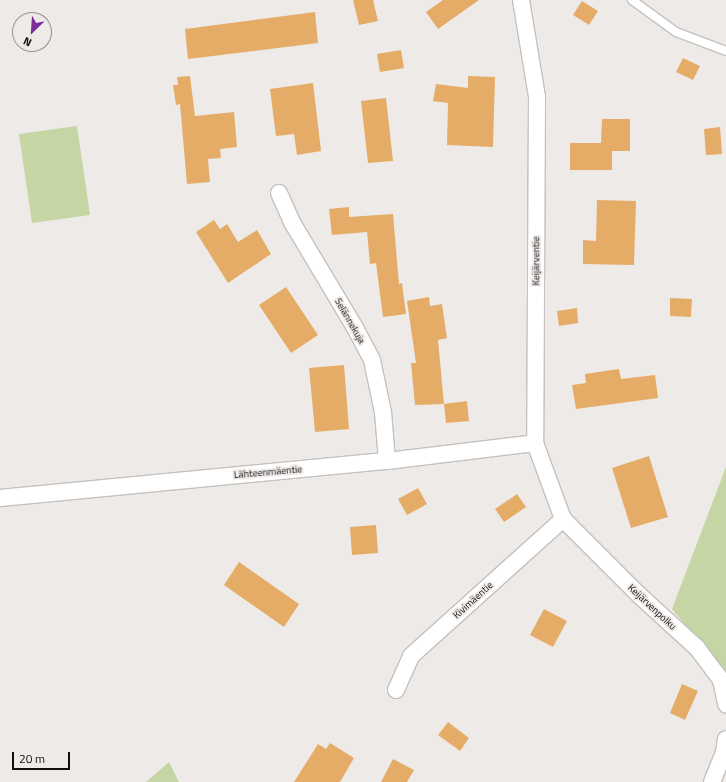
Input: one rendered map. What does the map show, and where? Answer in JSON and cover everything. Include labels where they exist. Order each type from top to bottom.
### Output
[{"type":"street","name":"Keijärventie","points":[[521,0],[537,97],[535,443],[562,519]]},
{"type":"street","name":"Selännekuja","points":[[279,193],[293,224],[354,326],[372,360],[383,412],[387,461]]},
{"type":"street","name":"Lähteenmäentie","points":[[0,498],[387,461],[535,443]]},
{"type":"street","name":"Kivimäentie","points":[[396,690],[411,656],[562,519]]},
{"type":"street","name":"Keijärvenpolku","points":[[562,519],[639,595],[697,648],[721,680],[726,704]]},
{"type":"street","points":[[712,782],[724,753],[726,738]]},
{"type":"lane","points":[[632,0],[676,32],[726,50]]},
{"type":"green space","points":[[77,126],[90,215],[32,223],[19,134]]},
{"type":"green space","points":[[726,467],[726,674],[672,609]]},
{"type":"green space","points":[[169,762],[179,782],[146,782]]},
{"type":"building","points":[[353,0],[373,0],[378,21],[359,25]]},
{"type":"building","points":[[443,0],[479,0],[438,29],[426,12]]},
{"type":"building","points":[[582,1],[598,11],[589,25],[573,15]]},
{"type":"building","points":[[315,12],[318,43],[188,59],[185,29]]},
{"type":"building","points":[[401,50],[404,68],[380,72],[377,54]]},
{"type":"building","points":[[683,58],[700,66],[693,80],[676,72]]},
{"type":"building","points":[[190,76],[195,116],[234,112],[237,147],[220,149],[221,158],[208,159],[210,182],[187,184],[180,104],[176,105],[173,85],[178,85],[177,77]]},
{"type":"building","points":[[468,76],[495,77],[493,147],[447,145],[448,103],[433,101],[436,84],[468,88]]},
{"type":"building","points":[[313,83],[321,151],[297,155],[294,134],[276,136],[270,89]]},
{"type":"building","points":[[386,98],[393,161],[368,163],[361,101]]},
{"type":"building","points":[[602,119],[630,119],[630,151],[612,151],[612,170],[570,170],[570,143],[601,143]]},
{"type":"building","points":[[720,127],[722,154],[706,155],[704,129]]},
{"type":"building","points":[[597,200],[636,201],[634,265],[583,264],[583,240],[596,241]]},
{"type":"building","points":[[349,207],[349,217],[393,214],[399,284],[402,283],[406,314],[383,317],[376,263],[370,264],[367,232],[332,235],[329,209]]},
{"type":"building","points":[[214,220],[220,229],[227,224],[238,242],[257,230],[271,254],[228,283],[196,232]]},
{"type":"building","points":[[286,287],[318,335],[291,353],[259,305]]},
{"type":"building","points":[[429,297],[430,306],[442,304],[447,338],[438,340],[444,404],[415,405],[411,363],[416,363],[407,301]]},
{"type":"building","points":[[670,298],[692,299],[691,317],[670,316]]},
{"type":"building","points":[[577,308],[578,323],[559,326],[557,311]]},
{"type":"building","points":[[344,365],[349,429],[315,432],[309,368]]},
{"type":"building","points":[[619,369],[621,379],[655,375],[658,398],[576,409],[572,385],[586,383],[585,374]]},
{"type":"building","points":[[467,401],[469,421],[446,423],[444,404]]},
{"type":"building","points":[[649,456],[668,517],[631,528],[612,468]]},
{"type":"building","points":[[418,488],[427,504],[407,515],[398,499]]},
{"type":"building","points":[[517,494],[526,507],[504,522],[495,509]]},
{"type":"building","points":[[376,525],[378,553],[352,555],[350,527]]},
{"type":"building","points":[[239,562],[299,604],[284,627],[224,585]]},
{"type":"building","points":[[544,609],[567,621],[553,647],[530,635]]},
{"type":"building","points":[[682,684],[698,691],[685,720],[670,713]]},
{"type":"building","points":[[448,722],[469,738],[460,751],[438,735]]},
{"type":"building","points":[[330,743],[354,758],[340,782],[294,782],[318,744],[326,749]]},
{"type":"building","points":[[393,759],[414,770],[407,782],[381,782]]}]
